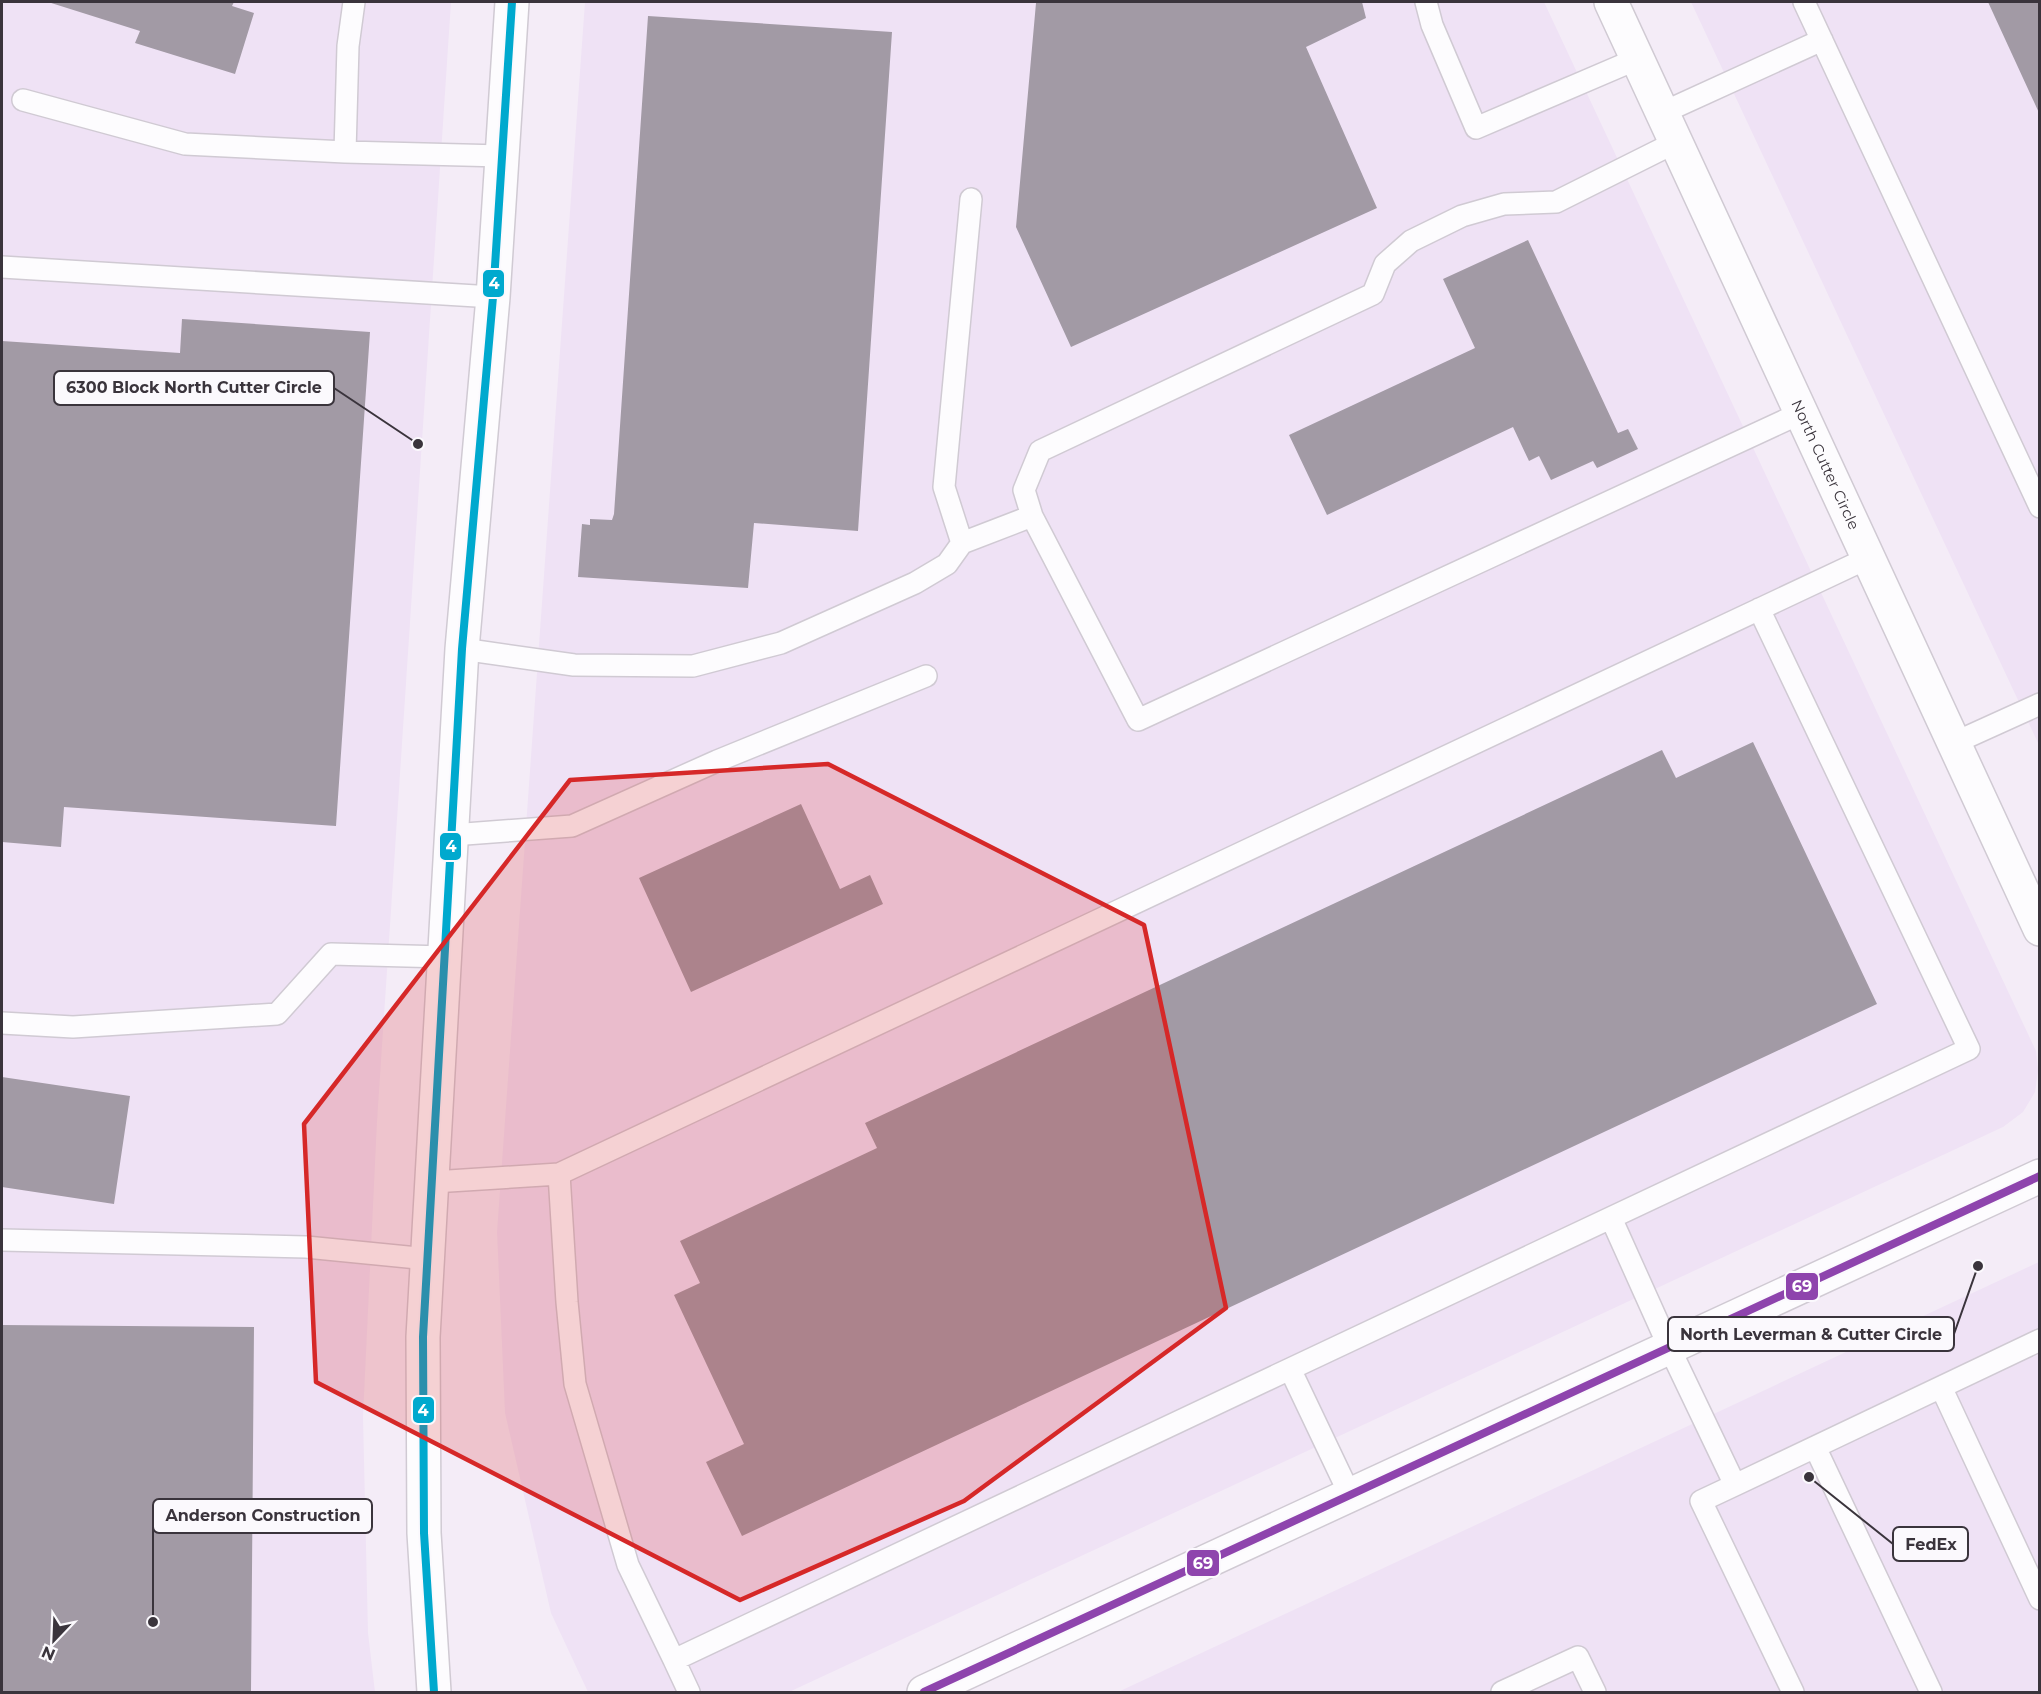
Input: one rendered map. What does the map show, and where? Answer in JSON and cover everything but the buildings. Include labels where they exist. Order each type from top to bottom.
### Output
[{"type":"street","points":[[435,1692],[424,1533],[423,1337],[462,649],[493,297],[512,2]]},
{"type":"street","name":"North Cutter Circle","points":[[1611,2],[2040,929]]},
{"type":"street","points":[[924,1692],[2040,1176]]},
{"type":"lane","points":[[345,152],[348,46],[354,2]]},
{"type":"lane","points":[[1426,2],[1432,25],[1476,128],[1637,59]]},
{"type":"lane","points":[[1804,2],[2040,507]]},
{"type":"lane","points":[[1662,113],[1822,40]]},
{"type":"lane","points":[[23,100],[185,144],[345,152],[502,156]]},
{"type":"lane","points":[[1676,142],[1556,202],[1504,204],[1462,216],[1411,241],[1385,264],[1373,294],[1040,451],[1024,490],[1032,516],[1138,720],[1801,413]]},
{"type":"lane","points":[[962,543],[944,487],[971,199]]},
{"type":"lane","points":[[2,267],[493,297]]},
{"type":"lane","points":[[462,649],[573,665],[693,666],[781,643],[915,583],[947,564],[962,543],[1032,516]]},
{"type":"lane","points":[[433,1182],[559,1174],[1868,558]]},
{"type":"lane","points":[[674,1660],[1969,1049],[1759,609]]},
{"type":"lane","points":[[452,835],[572,826],[717,761],[926,676]]},
{"type":"lane","points":[[1954,743],[2040,704]]},
{"type":"lane","points":[[2,1023],[74,1027],[277,1014],[331,954],[445,957]]},
{"type":"lane","points":[[559,1174],[575,1384],[628,1565],[689,1692]]},
{"type":"lane","points":[[1611,1218],[1735,1485]]},
{"type":"lane","points":[[2,1240],[306,1247],[428,1259]]},
{"type":"lane","points":[[1793,1692],[1701,1501],[2040,1340]]},
{"type":"lane","points":[[1290,1369],[1350,1495]]},
{"type":"lane","points":[[1941,1387],[2040,1599]]},
{"type":"lane","points":[[1815,1447],[1931,1692]]},
{"type":"lane","points":[[1502,1692],[1578,1657],[1595,1692]]},
{"type":"highlighted area","points":[[828,764],[1144,925],[1226,1308],[964,1501],[740,1600],[316,1382],[304,1124],[570,780]]},
{"type":"shaded area","points":[[2,2],[451,2],[377,1122],[363,1417],[368,1633],[375,1692],[2,1692]]},
{"type":"shaded area","points":[[585,2],[1544,2],[2036,1051],[2038,1071],[2035,1092],[2023,1112],[2003,1127],[789,1692],[588,1692],[551,1613],[505,1413],[497,1232]]},
{"type":"shaded area","points":[[1691,2],[2039,2],[2039,745]]},
{"type":"shaded area","points":[[2039,1262],[2039,1692],[1118,1692]]},
{"type":"transit line","name":"4","points":[[434,1692],[424,1533],[423,1337],[462,649],[493,297],[512,2]]},
{"type":"transit line","name":"69","points":[[924,1692],[2040,1176]]},
{"type":"place","name":"6300 Block North Cutter Circle","points":[[418,444]]},
{"type":"place","name":"North Leverman & Cutter Circle","points":[[1978,1266]]},
{"type":"place","name":"FedEx","points":[[1809,1477]]},
{"type":"place","name":"Anderson Construction","points":[[153,1622]]}]
